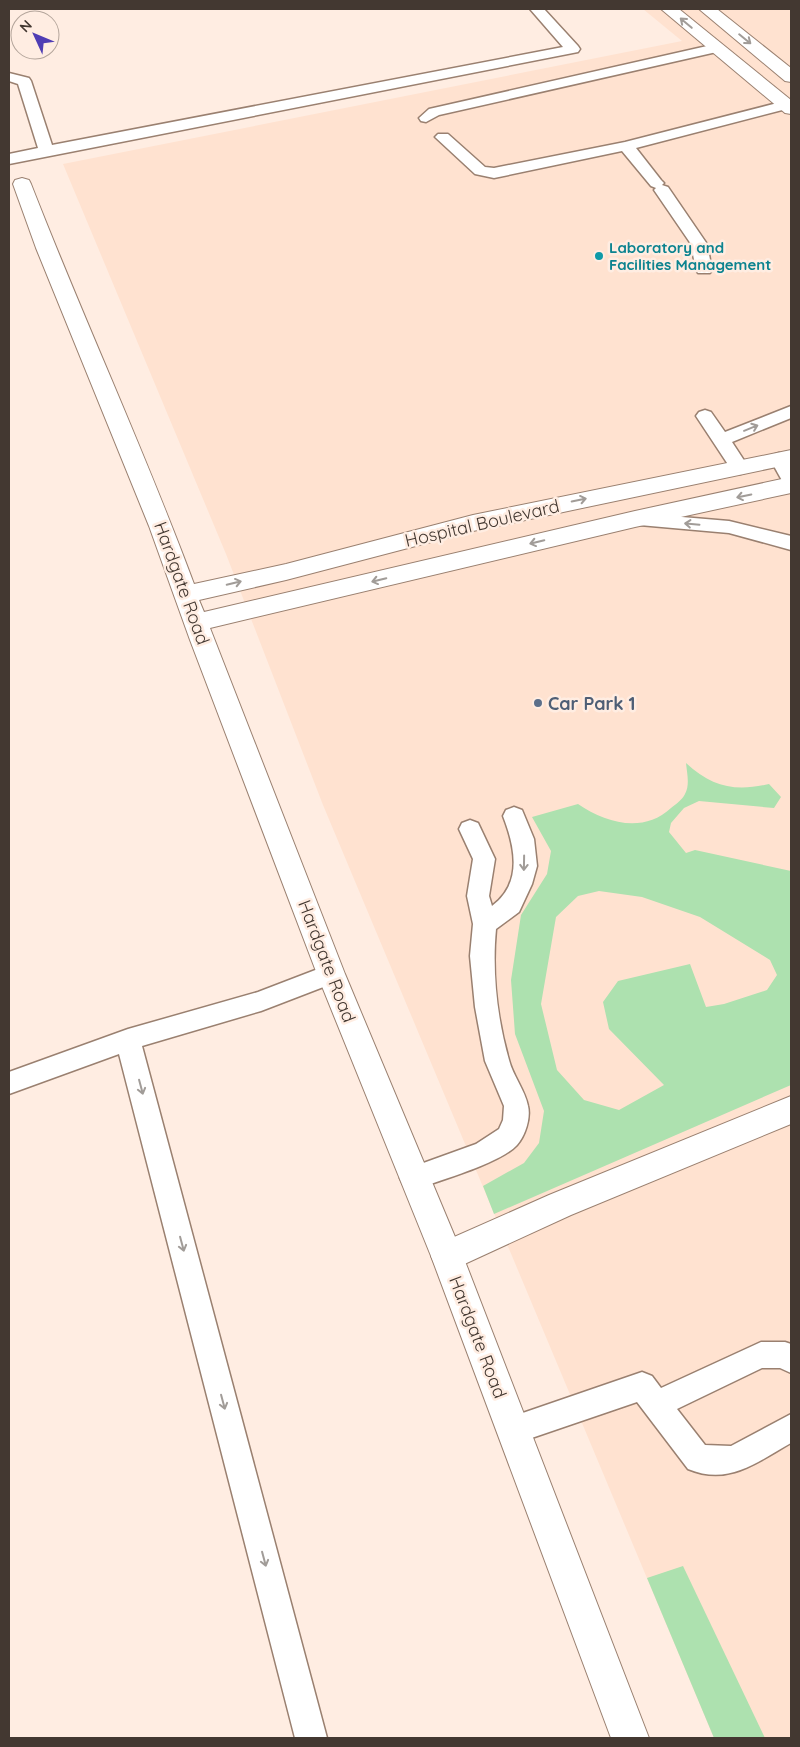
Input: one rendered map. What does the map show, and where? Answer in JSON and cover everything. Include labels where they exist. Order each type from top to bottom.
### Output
[{"type":"street","points":[[669,9],[788,107]]},
{"type":"street","points":[[707,9],[783,63],[791,77]]},
{"type":"street","points":[[744,71],[783,63]]},
{"type":"street","name":"Hardgate Road","points":[[22,184],[50,257],[161,526],[196,623],[331,974],[413,1178],[447,1256],[630,1738]]},
{"type":"street","name":"Hospital Boulevard","points":[[186,594],[286,572],[473,523],[785,458]]},
{"type":"street","name":"Hospital Boulevard","points":[[196,623],[635,519],[791,485]]},
{"type":"street","points":[[447,1256],[560,1205],[791,1110]]},
{"type":"lane","points":[[9,159],[573,49],[536,9]]},
{"type":"lane","points":[[426,118],[434,112],[716,48]]},
{"type":"lane","points":[[9,77],[24,81],[46,151]]},
{"type":"lane","points":[[443,137],[480,171],[494,173],[626,146],[788,107]]},
{"type":"lane","points":[[626,146],[659,187],[700,244],[704,270]]},
{"type":"lane","points":[[721,440],[791,412]]},
{"type":"lane","points":[[705,416],[740,468]]},
{"type":"lane","name":"Hospital Boulevard","points":[[785,458],[791,480]]},
{"type":"lane","name":"Hospital Boulevard","points":[[635,519],[729,528],[791,543]]},
{"type":"lane","points":[[485,924],[511,905],[521,884],[526,866],[523,839],[514,816]]},
{"type":"lane","points":[[413,1178],[484,1153],[508,1137],[516,1122],[516,1106],[498,1061],[487,1007],[482,956],[485,924],[478,896],[484,859],[470,829]]},
{"type":"lane","points":[[9,1083],[128,1040],[261,1001],[331,974]]},
{"type":"lane","points":[[128,1040],[311,1738]]},
{"type":"lane","points":[[656,1405],[761,1355],[785,1355],[791,1360]]},
{"type":"lane","points":[[514,1430],[642,1386],[698,1459],[733,1460],[791,1428]]},
{"type":"shaded area","points":[[643,9],[791,9],[791,1738],[714,1738],[323,805],[226,554],[63,164],[682,41]]},
{"type":"green space","points":[[686,763],[705,778],[724,786],[745,787],[769,784],[781,797],[774,808],[699,801],[684,808],[671,823],[669,832],[686,853],[695,850],[791,871],[791,1085],[494,1214],[483,1186],[524,1163],[539,1143],[544,1111],[515,1034],[511,980],[521,915],[547,874],[551,851],[532,817],[578,804],[600,816],[624,823],[649,821],[660,816],[684,796],[688,783]],"holes":[[[599,891],[642,897],[700,917],[770,960],[777,975],[767,990],[724,1004],[706,1007],[690,964],[618,981],[603,1002],[609,1029],[664,1085],[619,1110],[584,1100],[557,1070],[541,1004],[556,917],[578,896]]]},
{"type":"green space","points":[[683,1566],[765,1738],[714,1738],[647,1578]]},
{"type":"place","name":"Laboratory and Facilities Management","points":[[599,256]]},
{"type":"place","name":"Car Park 1","points":[[538,703]]}]
